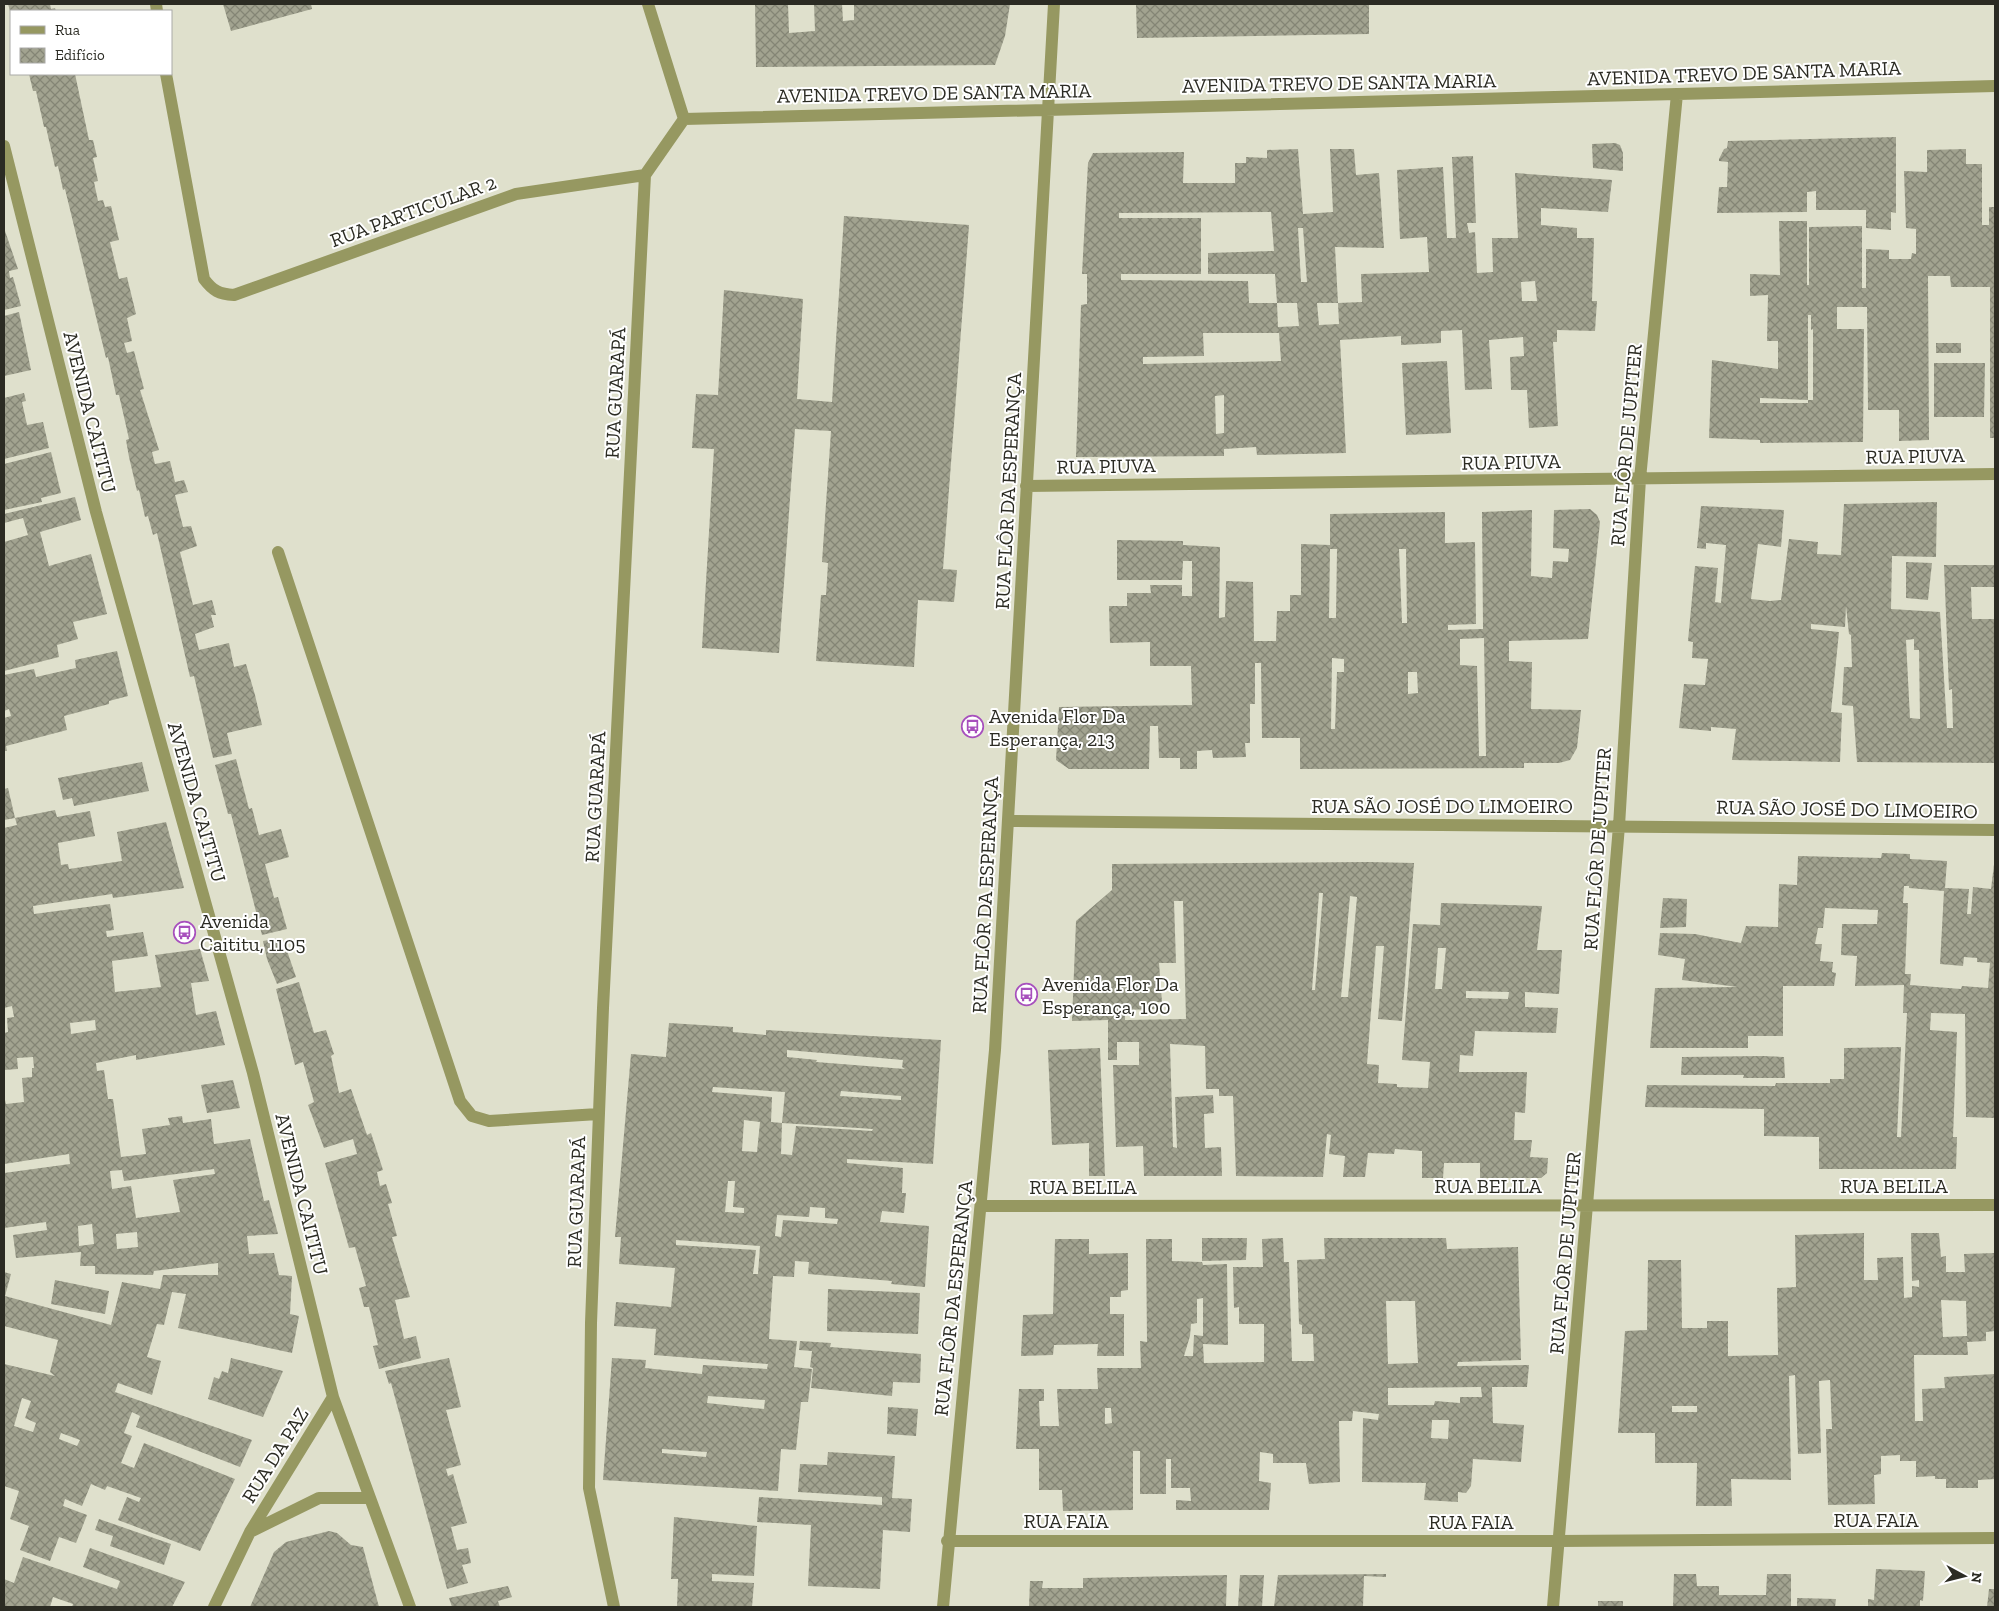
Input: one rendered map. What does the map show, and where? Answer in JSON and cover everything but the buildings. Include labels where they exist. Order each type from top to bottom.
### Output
[{"type":"street","points":[[645,175],[684,119],[648,4]]},
{"type":"street","name":"RUA FLÔR DA ESPERANÇA","points":[[943,1607],[947,1541],[982,1206],[995,1050],[1054,4]]},
{"type":"street","name":"RUA PARTICULAR 2","points":[[166,75],[204,279],[210,287],[220,294],[234,295],[516,194],[645,175]]},
{"type":"street","name":"AVENIDA TREVO DE SANTA MARIA","points":[[684,119],[1048,108],[1995,86]]},
{"type":"street","name":"RUA FLÔR DE JUPITER","points":[[1553,1607],[1619,826],[1640,479],[1677,94]]},
{"type":"street","name":"AVENIDA CAITITU","points":[[4,146],[96,512],[253,1073],[333,1397],[410,1607]]},
{"type":"street","name":"RUA GUARAPÁ","points":[[614,1607],[590,1488],[590,1323],[598,1114],[645,175]]},
{"type":"street","name":"RUA PIUVA","points":[[1026,486],[1995,474]]},
{"type":"street","points":[[278,552],[460,1101],[472,1116],[489,1121],[598,1114]]},
{"type":"street","name":"RUA SÃO JOSÉ DO LIMOEIRO","points":[[1008,821],[1995,830]]},
{"type":"street","name":"RUA BELILA","points":[[982,1206],[1995,1205]]},
{"type":"street","name":"RUA DA PAZ","points":[[214,1607],[250,1532],[333,1397]]},
{"type":"street","name":"RUA DA PAZ","points":[[250,1532],[319,1498],[370,1498]]},
{"type":"street","name":"RUA FAIA","points":[[947,1541],[1558,1541],[1995,1538]]},
{"type":"place","name":"Avenida Flor Da Esperança, 213","points":[[973,727]]},
{"type":"place","name":"Avenida Caititu, 1105","points":[[184,933]]},
{"type":"place","name":"Avenida Flor Da Esperança, 100","points":[[1026,995]]}]
